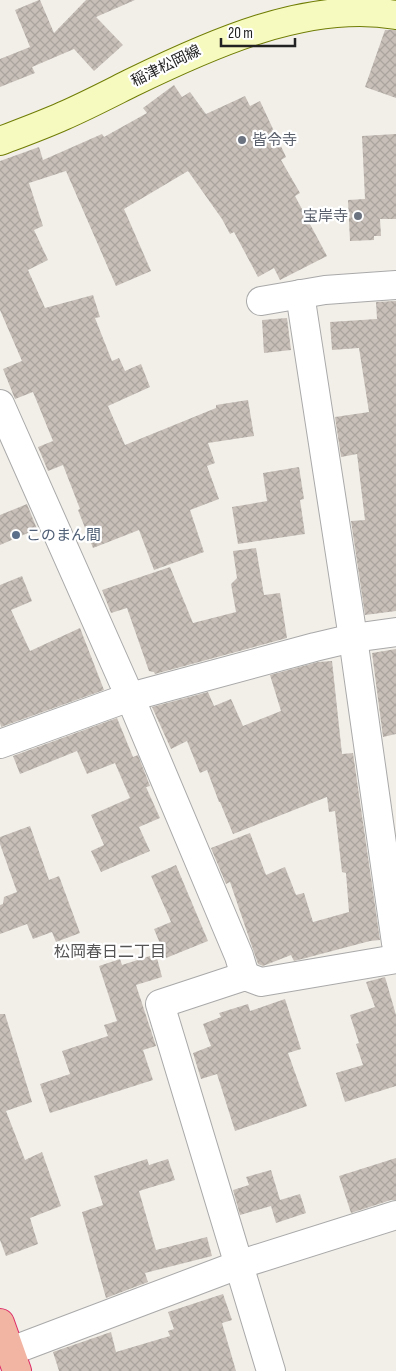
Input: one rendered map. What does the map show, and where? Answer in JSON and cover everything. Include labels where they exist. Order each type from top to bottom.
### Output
[{"type":"highway","points":[[0,1323],[14,1361]]},
{"type":"main road","name":"稲津松岡線","points":[[0,141],[64,116],[232,34],[276,18],[317,9],[359,7],[396,15]]},
{"type":"street","points":[[262,301],[325,290],[396,285]]},
{"type":"street","points":[[300,294],[353,638],[396,943]]},
{"type":"street","points":[[0,404],[130,697],[240,956],[245,976]]},
{"type":"street","points":[[0,744],[130,697],[353,638],[396,632]]},
{"type":"street","points":[[271,1371],[160,1004],[245,976],[261,982],[396,959]]},
{"type":"street","points":[[14,1361],[238,1265],[396,1215]]},
{"type":"building","points":[[40,0],[54,33],[86,0],[135,0],[96,17],[123,45],[94,71],[74,49],[32,67],[35,73],[0,87],[0,59],[30,47],[15,10]]},
{"type":"building","points":[[385,30],[396,30],[396,98],[365,87]]},
{"type":"building","points":[[174,85],[182,97],[190,92],[206,114],[245,96],[250,106],[260,101],[286,157],[281,160],[300,193],[295,196],[327,256],[280,280],[274,268],[258,277],[234,232],[230,234],[222,219],[188,171],[124,209],[151,271],[116,286],[66,171],[29,183],[43,226],[34,230],[48,260],[28,270],[45,308],[93,295],[100,317],[95,318],[112,361],[119,358],[125,371],[141,364],[150,387],[108,406],[125,445],[216,408],[216,405],[248,400],[254,436],[208,443],[215,463],[207,466],[219,499],[190,510],[204,552],[154,570],[139,530],[93,548],[63,465],[48,471],[38,447],[53,441],[33,392],[15,399],[3,369],[22,361],[0,310],[0,161],[39,147],[43,160],[102,134],[104,137],[147,113],[143,108]]},
{"type":"building","points":[[396,134],[396,219],[380,219],[381,236],[374,236],[374,240],[350,241],[348,200],[365,199],[362,136]]},
{"type":"building","points":[[396,301],[396,611],[365,615],[351,521],[365,520],[357,454],[341,457],[335,417],[369,412],[359,348],[332,350],[330,322],[377,319],[376,302]]},
{"type":"building","points":[[287,318],[291,350],[264,353],[262,320]]},
{"type":"building","points":[[299,467],[304,499],[300,500],[305,534],[238,544],[232,507],[267,501],[263,473]]},
{"type":"building","points":[[27,504],[37,529],[0,545],[0,515]]},
{"type":"building","points":[[256,548],[264,595],[280,593],[287,638],[155,674],[149,671],[127,608],[111,613],[102,590],[170,567],[193,623],[236,612],[231,584],[237,578],[233,551]]},
{"type":"building","points":[[22,576],[32,601],[11,610],[30,651],[80,628],[104,690],[1,727],[0,585]]},
{"type":"building","points":[[396,649],[396,734],[383,737],[372,653]]},
{"type":"building","points":[[332,661],[342,754],[353,753],[380,940],[294,961],[291,955],[263,966],[258,964],[230,882],[226,884],[211,848],[250,833],[266,875],[285,867],[296,895],[304,893],[313,922],[349,912],[346,873],[342,872],[335,811],[329,812],[327,797],[233,834],[207,770],[200,773],[187,741],[171,749],[152,707],[208,692],[214,706],[231,699],[243,726],[281,711],[270,675],[318,662]]},
{"type":"building","points":[[117,718],[133,757],[138,755],[150,786],[146,787],[160,818],[139,827],[150,851],[101,872],[91,851],[104,845],[91,815],[130,798],[115,763],[87,774],[77,751],[20,774],[13,756]]},
{"type":"building","points":[[30,826],[49,880],[59,876],[80,933],[56,942],[52,932],[33,939],[27,924],[0,934],[0,905],[3,904],[4,897],[17,892],[0,844],[0,837]]},
{"type":"building","points":[[176,865],[208,941],[166,958],[154,929],[171,922],[151,876]]},
{"type":"building","points":[[156,954],[162,977],[136,985],[156,1046],[143,1050],[153,1080],[50,1113],[40,1084],[70,1074],[62,1051],[108,1036],[104,1025],[117,1021],[99,966],[120,959],[122,965]]},
{"type":"building","points":[[385,977],[396,1015],[396,1086],[345,1102],[336,1073],[363,1065],[356,1044],[359,1043],[350,1015],[375,1007],[366,982]]},
{"type":"building","points":[[285,999],[301,1049],[288,1053],[307,1106],[235,1131],[217,1074],[201,1079],[193,1053],[211,1046],[203,1024],[221,1017],[219,1013],[248,1004],[250,1011]]},
{"type":"building","points":[[0,1014],[5,1014],[32,1102],[6,1111],[25,1160],[42,1152],[61,1206],[30,1218],[38,1244],[6,1256],[0,1240]]},
{"type":"building","points":[[396,1158],[396,1200],[351,1213],[339,1176]]},
{"type":"building","points":[[147,1159],[149,1165],[168,1159],[175,1180],[139,1191],[156,1250],[207,1237],[212,1256],[145,1273],[148,1282],[106,1298],[82,1212],[103,1205],[94,1176]]},
{"type":"building","points":[[271,1170],[280,1200],[300,1194],[306,1213],[276,1223],[271,1206],[240,1215],[233,1190],[249,1185],[246,1177]]},
{"type":"building","points":[[223,1294],[232,1320],[222,1323],[236,1371],[59,1371],[53,1352],[111,1332],[116,1352],[170,1336],[168,1331],[174,1329],[168,1312]]},
{"type":"place","name":"皆令寺","points":[[242,140]]},
{"type":"place","name":"宝岸寺","points":[[358,216]]},
{"type":"place","name":"このまん間","points":[[16,535]]},
{"type":"district","name":"松岡春日二丁目","points":[[110,952]]}]
